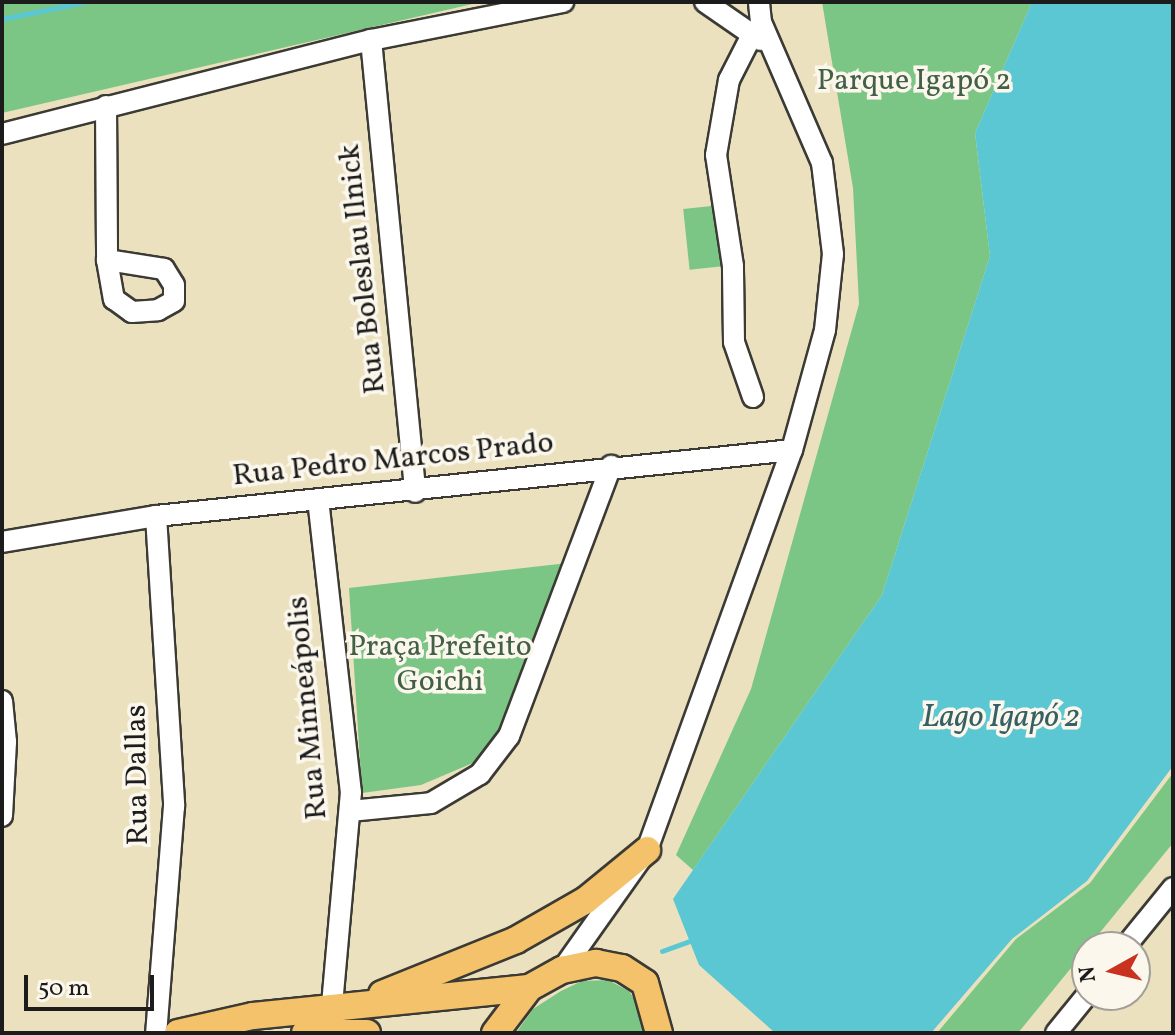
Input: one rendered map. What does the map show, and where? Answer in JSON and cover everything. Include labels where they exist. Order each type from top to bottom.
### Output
[{"type":"main road","points":[[305,1033],[516,940],[586,900],[647,850]]},
{"type":"main road","points":[[178,1033],[253,1016],[339,1019],[529,988],[562,970],[596,963],[622,968],[645,983],[659,1033]]},
{"type":"main road","points":[[495,1033],[529,988]]},
{"type":"main road","points":[[339,1019],[367,1033]]},
{"type":"street","points":[[2,134],[371,40],[563,2]]},
{"type":"street","points":[[705,2],[754,31],[777,60]]},
{"type":"street","points":[[562,970],[647,850],[792,450],[825,330],[833,254],[822,163],[761,22],[759,2]]},
{"type":"street","points":[[753,397],[734,342],[733,266],[716,155],[729,80],[754,31]]},
{"type":"street","name":"Rua Boleslau Ilnick","points":[[371,40],[415,492]]},
{"type":"street","points":[[106,106],[107,260]]},
{"type":"street","name":"Rua Pedro Marcos Prado","points":[[2,542],[156,516],[415,492],[611,466],[792,450]]},
{"type":"street","points":[[350,811],[431,803],[480,774],[509,736],[611,466]]},
{"type":"street","name":"Rua Minneápolis","points":[[318,499],[350,811],[339,1019]]},
{"type":"street","name":"Rua Dallas","points":[[156,516],[174,806],[156,1033]]},
{"type":"street","points":[[2,701],[6,742],[2,816]]},
{"type":"street","points":[[1138,931],[1173,888]]},
{"type":"street","points":[[1056,1033],[1074,1011]]},
{"type":"green space","points":[[2,2],[481,2],[2,113]]},
{"type":"green space","name":"Parque Igapó 2","points":[[822,2],[1032,2],[975,133],[990,256],[882,595],[693,870],[676,855],[751,689],[859,304],[853,188]]},
{"type":"green space","points":[[721,205],[727,266],[690,270],[683,209]]},
{"type":"green space","name":"Praça Prefeito Goichi","points":[[568,563],[506,729],[480,760],[421,785],[362,793],[349,588]]},
{"type":"green space","points":[[1173,773],[1173,843],[1101,931],[1071,931],[1071,968],[1018,1033],[937,1033],[1016,939],[1090,883]]},
{"type":"green space","points":[[608,980],[629,991],[641,1008],[643,1033],[516,1033],[533,1009],[561,991],[582,981]]},
{"type":"water","name":"Lago Igapó 2","points":[[1032,2],[1173,2],[1173,766],[1087,881],[1012,939],[931,1033],[774,1032],[699,965],[673,899],[882,595],[990,256],[975,133]]},
{"type":"waterway","points":[[2,19],[85,2]]},
{"type":"waterway","points":[[662,951],[695,939]]}]
